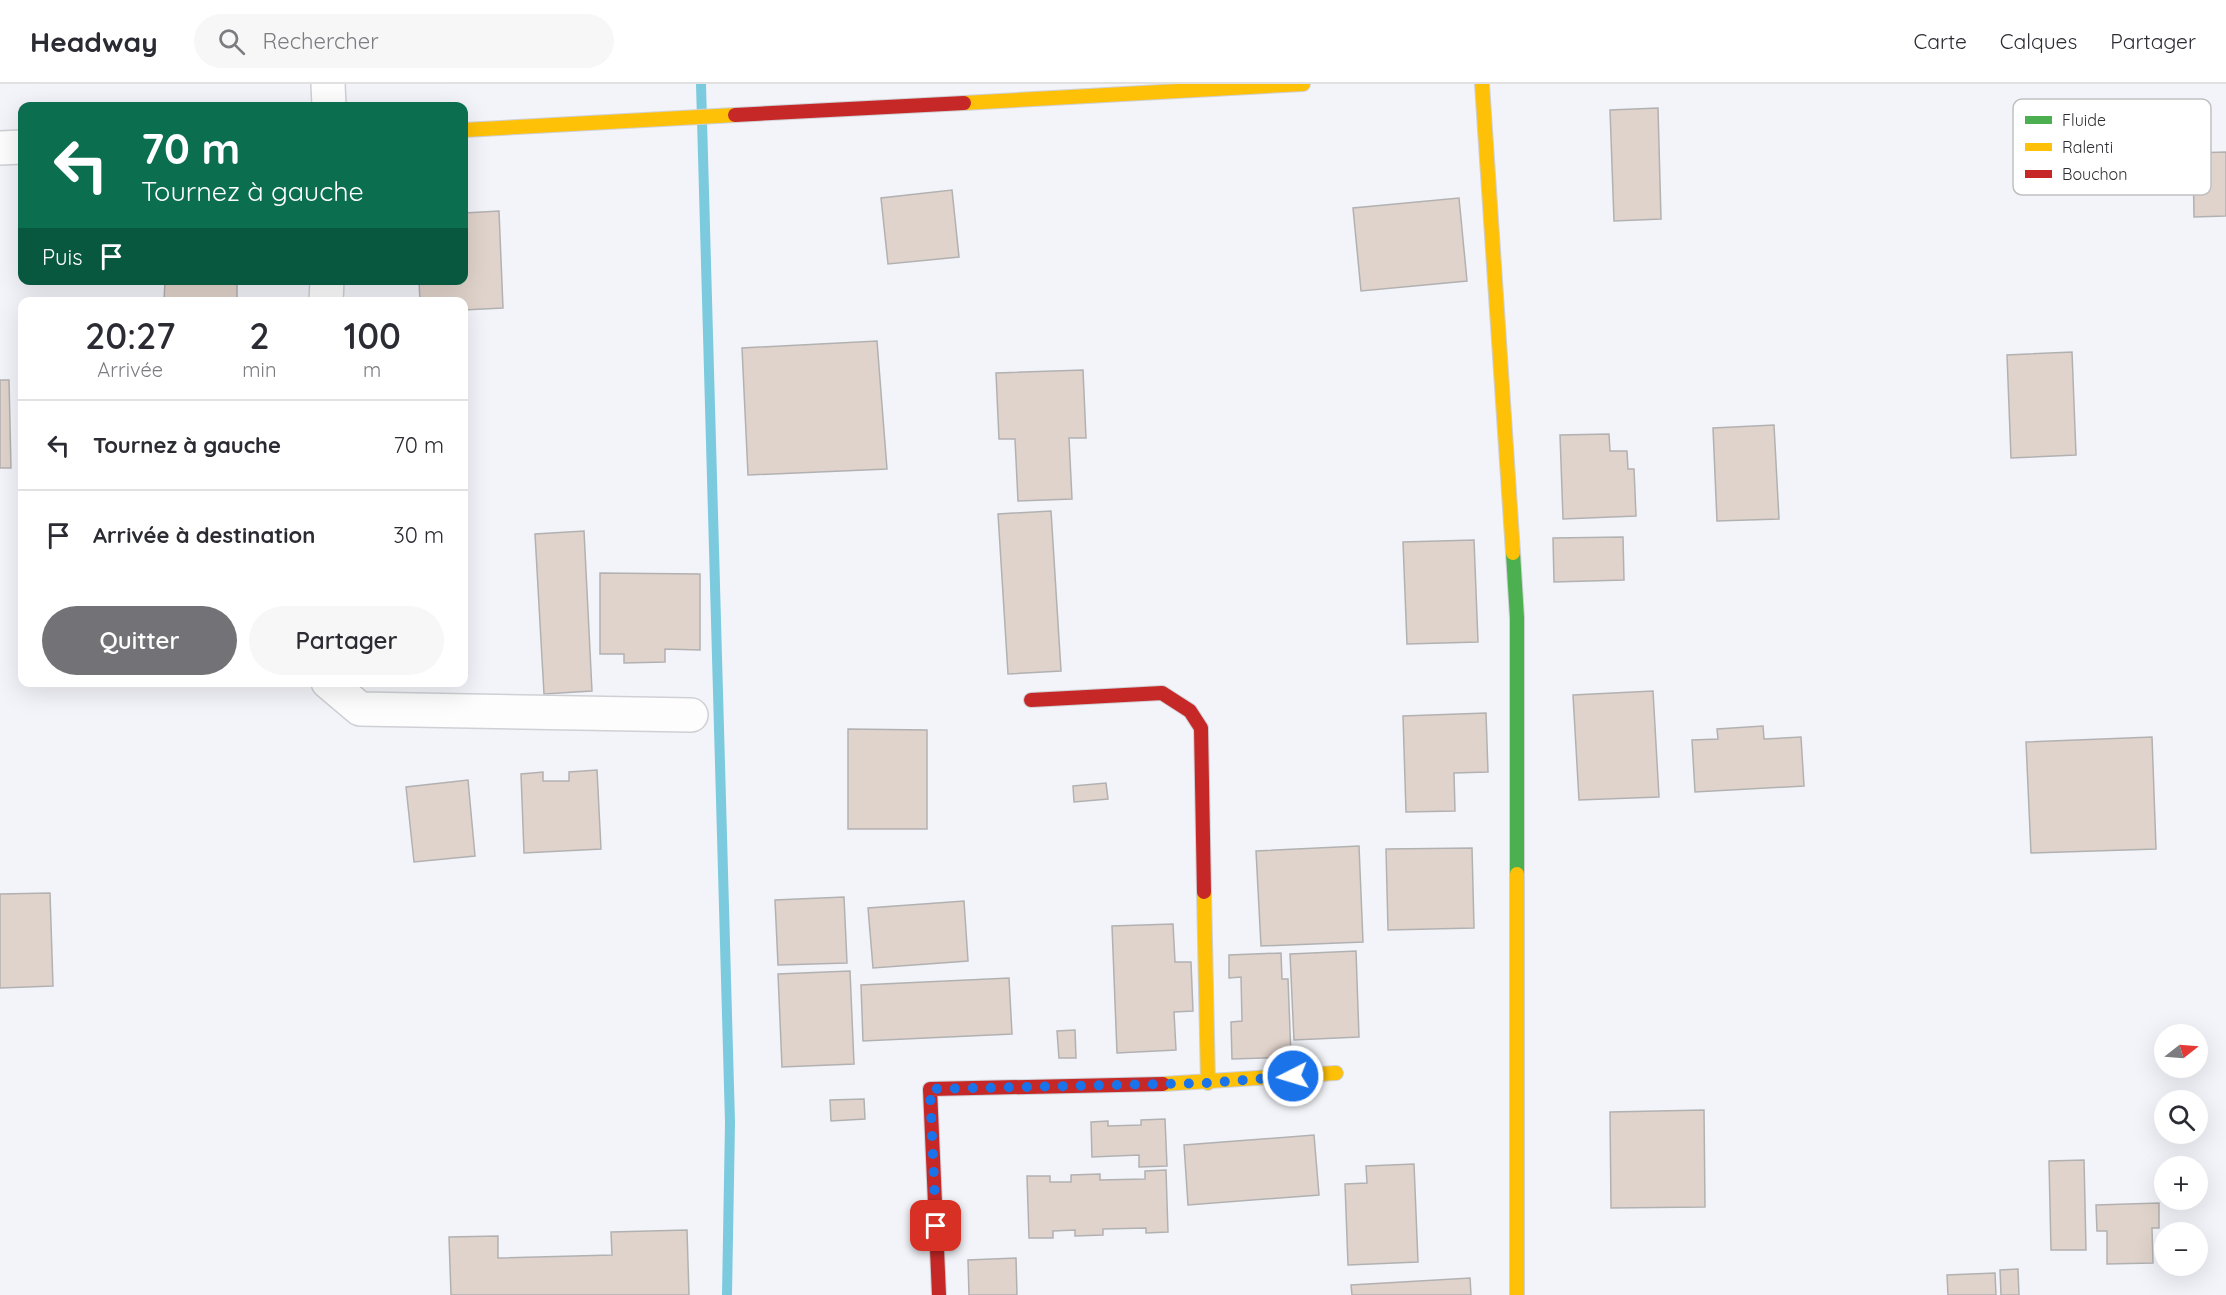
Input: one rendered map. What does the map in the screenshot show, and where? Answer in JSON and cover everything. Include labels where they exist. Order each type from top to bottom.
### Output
[{"type":"street","points":[[328,84],[329,102]]},
{"type":"street","points":[[468,130],[1303,84]]},
{"type":"street","points":[[1482,84],[1517,618],[1517,1295]]},
{"type":"street","points":[[0,148],[18,147]]},
{"type":"street","points":[[334,687],[360,709],[691,715]]},
{"type":"street","points":[[1031,700],[1162,693],[1190,711],[1201,728],[1208,1083]]},
{"type":"street","points":[[939,1295],[930,1089],[1208,1083],[1336,1072]]},
{"type":"building","points":[[1658,108],[1661,219],[1614,221],[1610,110]]},
{"type":"building","points":[[2211,152],[2226,152],[2226,216],[2194,217],[2194,195],[2211,195]]},
{"type":"building","points":[[952,190],[959,257],[888,264],[881,198]]},
{"type":"building","points":[[1459,198],[1467,281],[1361,291],[1353,208]]},
{"type":"building","points":[[499,211],[503,308],[468,310],[468,297],[420,297],[419,285],[468,285],[468,213]]},
{"type":"building","points":[[165,285],[237,285],[237,297],[164,297]]},
{"type":"building","points":[[877,341],[887,469],[748,475],[742,348]]},
{"type":"building","points":[[2072,352],[2076,455],[2011,458],[2007,355]]},
{"type":"building","points":[[1083,370],[1086,438],[1069,438],[1072,499],[1018,501],[1015,439],[999,439],[996,373]]},
{"type":"building","points":[[0,380],[9,380],[11,468],[0,468]]},
{"type":"building","points":[[1774,425],[1779,519],[1717,521],[1713,428]]},
{"type":"building","points":[[1609,434],[1610,451],[1627,451],[1628,469],[1634,469],[1636,516],[1563,519],[1560,435]]},
{"type":"building","points":[[1051,511],[1061,671],[1008,674],[998,514]]},
{"type":"building","points":[[584,531],[592,691],[544,694],[535,534]]},
{"type":"building","points":[[1623,537],[1624,580],[1554,582],[1553,538]]},
{"type":"building","points":[[1474,540],[1478,642],[1407,644],[1403,542]]},
{"type":"building","points":[[600,573],[700,574],[700,650],[665,649],[665,662],[624,663],[624,654],[600,654]]},
{"type":"building","points":[[1653,691],[1659,797],[1579,800],[1573,695]]},
{"type":"building","points":[[1486,713],[1488,772],[1454,773],[1455,811],[1406,812],[1403,716]]},
{"type":"building","points":[[1763,726],[1764,739],[1801,737],[1804,786],[1695,792],[1692,740],[1718,739],[1717,729]]},
{"type":"building","points":[[848,729],[927,730],[927,829],[848,829]]},
{"type":"building","points":[[2152,737],[2156,849],[2031,853],[2026,742]]},
{"type":"building","points":[[597,770],[601,849],[524,853],[521,774],[543,772],[543,781],[569,781],[569,772]]},
{"type":"building","points":[[468,780],[475,856],[414,862],[406,787]]},
{"type":"building","points":[[1106,783],[1108,799],[1074,802],[1073,786]]},
{"type":"building","points":[[1359,846],[1363,942],[1261,946],[1256,851]]},
{"type":"building","points":[[1472,848],[1474,928],[1388,930],[1386,849]]},
{"type":"building","points":[[50,893],[53,986],[0,988],[0,894]]},
{"type":"building","points":[[844,897],[847,963],[778,965],[775,900]]},
{"type":"building","points":[[964,901],[968,961],[873,968],[868,908]]},
{"type":"building","points":[[1173,924],[1175,962],[1191,962],[1193,1011],[1174,1012],[1176,1050],[1117,1053],[1112,926]]},
{"type":"building","points":[[1356,951],[1359,1037],[1294,1040],[1290,954]]},
{"type":"building","points":[[1281,953],[1282,979],[1288,979],[1291,1057],[1232,1059],[1231,1022],[1242,1021],[1241,977],[1229,978],[1229,955]]},
{"type":"building","points":[[850,971],[854,1064],[782,1067],[778,974]]},
{"type":"building","points":[[1009,978],[1012,1034],[863,1041],[861,985]]},
{"type":"building","points":[[1075,1030],[1076,1058],[1059,1058],[1057,1031]]},
{"type":"building","points":[[864,1099],[865,1119],[831,1121],[830,1100]]},
{"type":"building","points":[[1704,1110],[1705,1207],[1611,1208],[1610,1112]]},
{"type":"building","points":[[1165,1119],[1167,1166],[1139,1167],[1139,1155],[1092,1157],[1091,1122],[1108,1121],[1108,1126],[1141,1125],[1141,1120]]},
{"type":"building","points":[[1314,1135],[1319,1195],[1188,1205],[1184,1145]]},
{"type":"building","points":[[2084,1160],[2086,1250],[2051,1250],[2049,1161]]},
{"type":"building","points":[[1414,1164],[1418,1262],[1348,1265],[1345,1184],[1367,1183],[1366,1166]]},
{"type":"building","points":[[1166,1170],[1168,1232],[1146,1233],[1146,1228],[1103,1229],[1103,1235],[1075,1236],[1075,1230],[1053,1231],[1053,1238],[1029,1238],[1027,1176],[1050,1176],[1050,1182],[1071,1182],[1071,1175],[1100,1174],[1100,1180],[1145,1179],[1145,1171]]},
{"type":"building","points":[[2154,1203],[2154,1210],[2159,1210],[2159,1222],[2154,1222],[2154,1228],[2152,1228],[2153,1263],[2107,1264],[2107,1231],[2097,1231],[2096,1205]]},
{"type":"building","points":[[687,1230],[689,1295],[451,1295],[449,1237],[498,1236],[498,1258],[612,1255],[611,1232]]},
{"type":"building","points":[[1016,1258],[1017,1295],[969,1295],[968,1260]]},
{"type":"building","points":[[2018,1269],[2019,1295],[2001,1295],[2000,1270]]},
{"type":"building","points":[[1995,1273],[1996,1295],[1948,1295],[1947,1275]]},
{"type":"building","points":[[1470,1278],[1471,1295],[1352,1295],[1351,1285]]},
{"type":"waterway","points":[[701,84],[730,1122],[727,1295]]},
{"type":"traffic: fast","points":[[1513,553],[1517,618],[1517,874]]},
{"type":"traffic: slow","points":[[964,103],[1303,84]]},
{"type":"traffic: slow","points":[[1482,84],[1513,553]]},
{"type":"traffic: slow","points":[[468,130],[735,115]]},
{"type":"traffic: slow","points":[[1517,874],[1517,1295]]},
{"type":"traffic: slow","points":[[1204,892],[1208,1083]]},
{"type":"traffic: slow","points":[[1163,1084],[1336,1073]]},
{"type":"traffic: jam","points":[[735,115],[964,103]]},
{"type":"traffic: jam","points":[[1031,700],[1162,693],[1190,711],[1201,728],[1204,892]]},
{"type":"traffic: jam","points":[[939,1295],[930,1089],[1163,1084]]},
{"type":"route","points":[[936,1226],[930,1089],[1208,1083],[1293,1076]]}]
